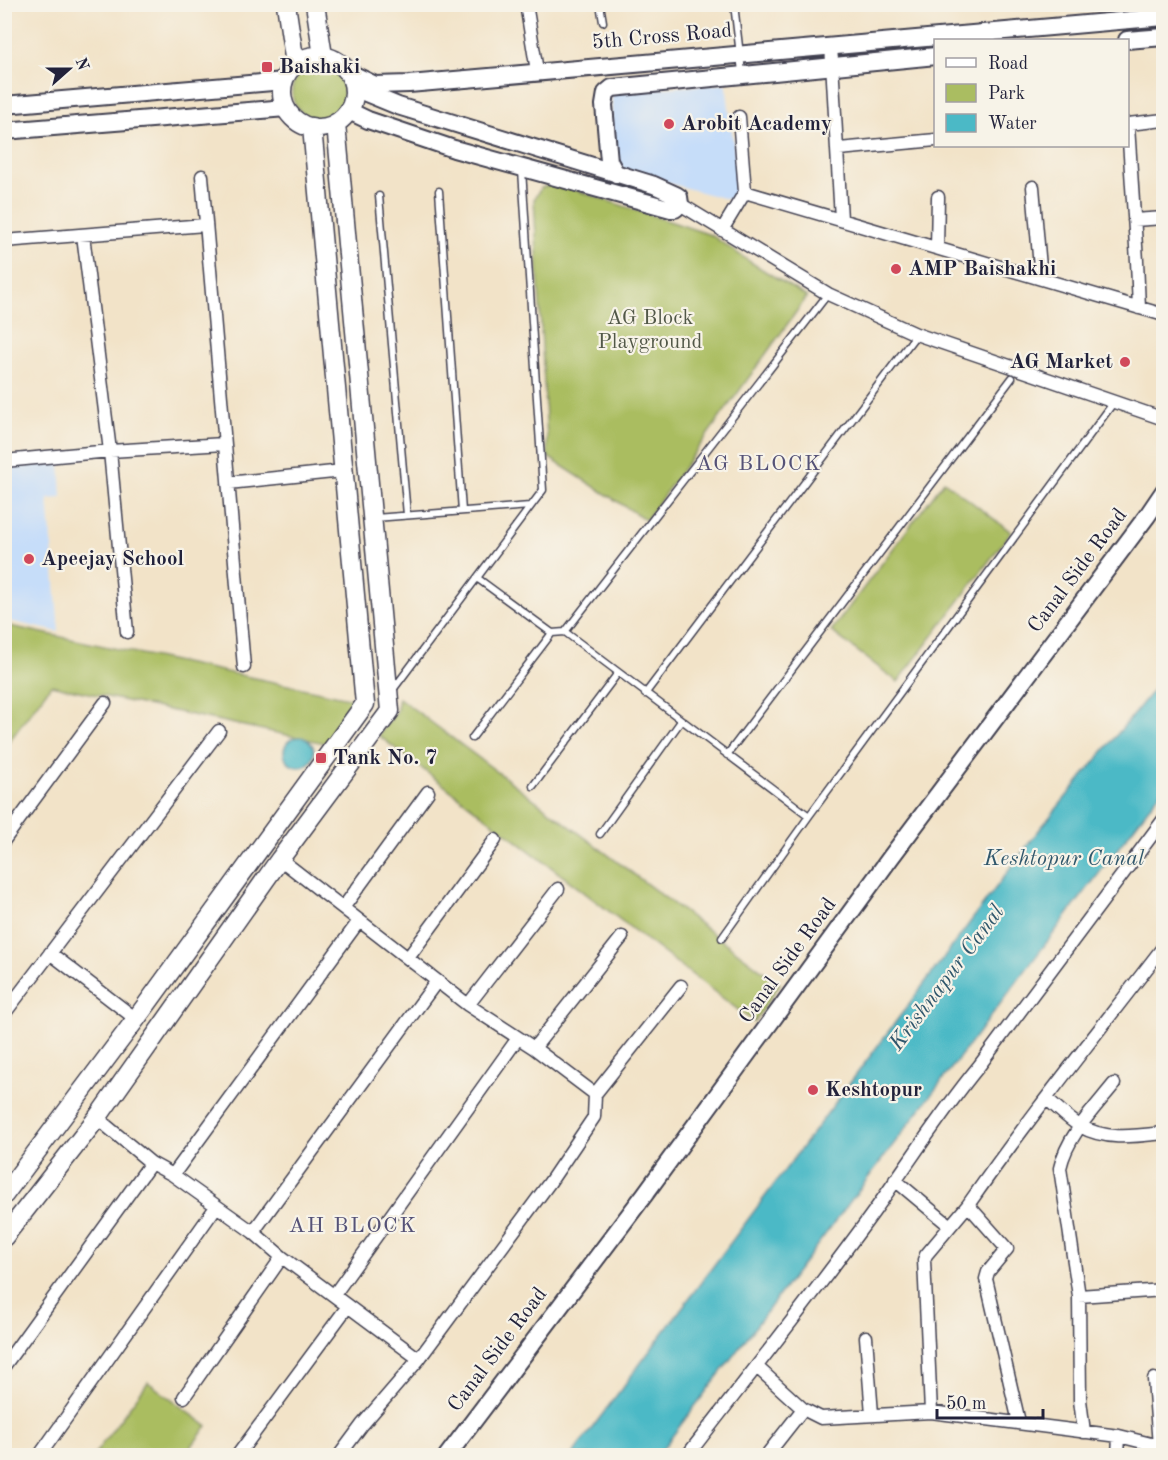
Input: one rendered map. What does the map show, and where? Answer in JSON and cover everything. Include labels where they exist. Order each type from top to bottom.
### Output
[{"type":"main road","points":[[286,4],[295,64]]},
{"type":"main road","points":[[315,4],[323,56]]},
{"type":"main road","points":[[323,56],[340,64],[351,80],[354,96],[349,111],[336,124],[312,128],[296,120],[286,108],[282,89],[284,81],[295,64],[305,58],[323,56]]},
{"type":"main road","points":[[4,1237],[97,1118],[280,860],[390,711],[336,124]]},
{"type":"main road","points":[[4,1196],[365,704],[312,128]]},
{"type":"main road","points":[[355,598],[378,597]]},
{"type":"main road","points":[[179,959],[198,974]]},
{"type":"street","points":[[526,4],[537,71]]},
{"type":"street","name":"5th Cross Road","points":[[351,80],[375,85],[1164,17]]},
{"type":"street","points":[[1129,40],[1164,38]]},
{"type":"street","points":[[831,45],[839,149],[841,219]]},
{"type":"street","points":[[616,174],[609,161],[604,105],[606,93],[612,88],[934,56]]},
{"type":"street","points":[[351,80],[398,106],[654,185],[679,197],[680,204]]},
{"type":"street","points":[[4,105],[284,81]]},
{"type":"street","points":[[4,131],[286,108]]},
{"type":"street","points":[[349,111],[368,120],[454,149],[521,168],[671,209],[675,209],[680,204]]},
{"type":"street","points":[[722,230],[745,192],[739,117]]},
{"type":"street","points":[[1129,125],[1164,120]]},
{"type":"street","points":[[839,149],[934,140]]},
{"type":"street","points":[[1129,141],[1138,308]]},
{"type":"street","points":[[202,176],[244,667]]},
{"type":"street","points":[[1033,187],[1041,279]]},
{"type":"street","points":[[745,192],[1164,315]]},
{"type":"street","points":[[938,197],[938,248]]},
{"type":"street","points":[[680,204],[828,294],[916,334],[1164,419]]},
{"type":"street","points":[[1134,220],[1164,218]]},
{"type":"street","points":[[4,241],[206,225]]},
{"type":"street","points":[[83,235],[110,451],[127,632]]},
{"type":"street","points":[[4,461],[110,451],[224,444]]},
{"type":"street","points":[[228,483],[343,471]]},
{"type":"street","name":"Canal Side Road","points":[[447,1455],[645,1194],[779,1013],[891,856],[1164,491]]},
{"type":"street","points":[[4,840],[105,703]]},
{"type":"street","points":[[4,1014],[219,731]]},
{"type":"street","points":[[343,908],[428,792]]},
{"type":"street","points":[[687,1455],[757,1367],[895,1180],[951,1099],[986,1056],[1164,819]]},
{"type":"street","points":[[408,958],[495,840]]},
{"type":"street","points":[[280,860],[468,1005],[534,1048],[595,1094]]},
{"type":"street","points":[[468,1005],[558,889]]},
{"type":"street","points":[[173,1175],[358,921]]},
{"type":"street","points":[[534,1048],[622,937]]},
{"type":"street","points":[[931,1412],[924,1260],[926,1255],[968,1205],[1013,1140],[1164,946]]},
{"type":"street","points":[[50,953],[136,1019]]},
{"type":"street","points":[[253,1232],[437,981]]},
{"type":"street","points":[[339,1455],[419,1359],[550,1182],[594,1117],[595,1094],[681,986]]},
{"type":"street","points":[[334,1295],[518,1038]]},
{"type":"street","points":[[1084,1431],[1080,1400],[1079,1296],[1060,1168],[1062,1157],[1080,1126],[1114,1084]]},
{"type":"street","points":[[1047,1099],[1080,1126],[1112,1136],[1164,1133]]},
{"type":"street","points":[[97,1118],[151,1163],[173,1175],[253,1232],[282,1257],[419,1359]]},
{"type":"street","points":[[4,1366],[151,1163]]},
{"type":"street","points":[[895,1180],[950,1226]]},
{"type":"street","points":[[968,1205],[1007,1249],[988,1272],[986,1279],[1019,1422]]},
{"type":"street","points":[[39,1455],[216,1207]]},
{"type":"street","points":[[184,1397],[282,1257]]},
{"type":"street","points":[[1079,1296],[1164,1290]]},
{"type":"street","points":[[237,1455],[348,1306]]},
{"type":"street","points":[[866,1337],[872,1414]]},
{"type":"street","points":[[757,1367],[803,1409],[821,1418],[931,1412],[1119,1436],[1161,1446],[1154,1379]]},
{"type":"street","points":[[766,1455],[803,1409]]},
{"type":"street","points":[[1118,1455],[1119,1436]]},
{"type":"lane","points":[[600,4],[603,22]]},
{"type":"lane","points":[[734,4],[742,74]]},
{"type":"lane","points":[[388,697],[543,490],[521,168]]},
{"type":"lane","points":[[439,191],[462,511]]},
{"type":"lane","points":[[379,196],[407,515]]},
{"type":"lane","points":[[565,632],[828,294]]},
{"type":"lane","points":[[645,694],[916,334]]},
{"type":"lane","points":[[727,755],[1012,378]]},
{"type":"lane","points":[[722,938],[1114,402]]},
{"type":"lane","points":[[371,518],[530,506]]},
{"type":"lane","points":[[477,578],[552,633],[565,632],[809,816]]},
{"type":"lane","points":[[472,738],[552,633]]},
{"type":"lane","points":[[533,786],[618,673]]},
{"type":"lane","points":[[600,834],[681,721]]},
{"type":"shaded area","name":"Arobit Academy","points":[[726,84],[741,203],[624,171],[611,144],[612,91]]},
{"type":"shaded area","name":"Apeejay School","points":[[60,461],[62,498],[48,499],[59,632],[5,620],[4,468]]},
{"type":"green space","points":[[313,66],[323,66],[332,70],[340,78],[344,92],[340,106],[332,114],[323,118],[313,118],[304,114],[296,106],[292,97],[292,87],[296,78],[304,70]]},
{"type":"green space","name":"AG Block Playground","points":[[554,183],[711,235],[807,297],[646,520],[548,457],[534,199],[541,188]]},
{"type":"green space","points":[[944,481],[1011,532],[898,682],[831,631]]},
{"type":"green space","points":[[5,625],[358,700],[329,744],[51,685],[5,747]]},
{"type":"green space","points":[[399,698],[780,984],[754,1022],[378,735],[396,713]]},
{"type":"green space","points":[[148,1382],[207,1426],[185,1455],[94,1455]]},
{"type":"water","name":"Keshtopur Canal","points":[[1163,678],[1163,789],[658,1455],[572,1455],[1036,834]]},
{"type":"water","points":[[299,737],[310,741],[314,752],[310,763],[299,767],[288,763],[284,752],[288,741]]},
{"type":"place","name":"Baishaki","points":[[267,67]]},
{"type":"place","name":"Arobit Academy","points":[[669,124]]},
{"type":"place","name":"AMP Baishakhi","points":[[896,269]]},
{"type":"place","name":"AG Market","points":[[1125,362]]},
{"type":"place","name":"Apeejay School","points":[[29,559]]},
{"type":"place","name":"Tank No. 7","points":[[321,758]]},
{"type":"place","name":"Keshtopur","points":[[813,1090]]},
{"type":"district","name":"AG BLOCK","points":[[759,464]]},
{"type":"district","name":"AH BLOCK","points":[[353,1226]]},
{"type":"water label","name":"Krishnapur Canal","points":[[947,978]]}]
